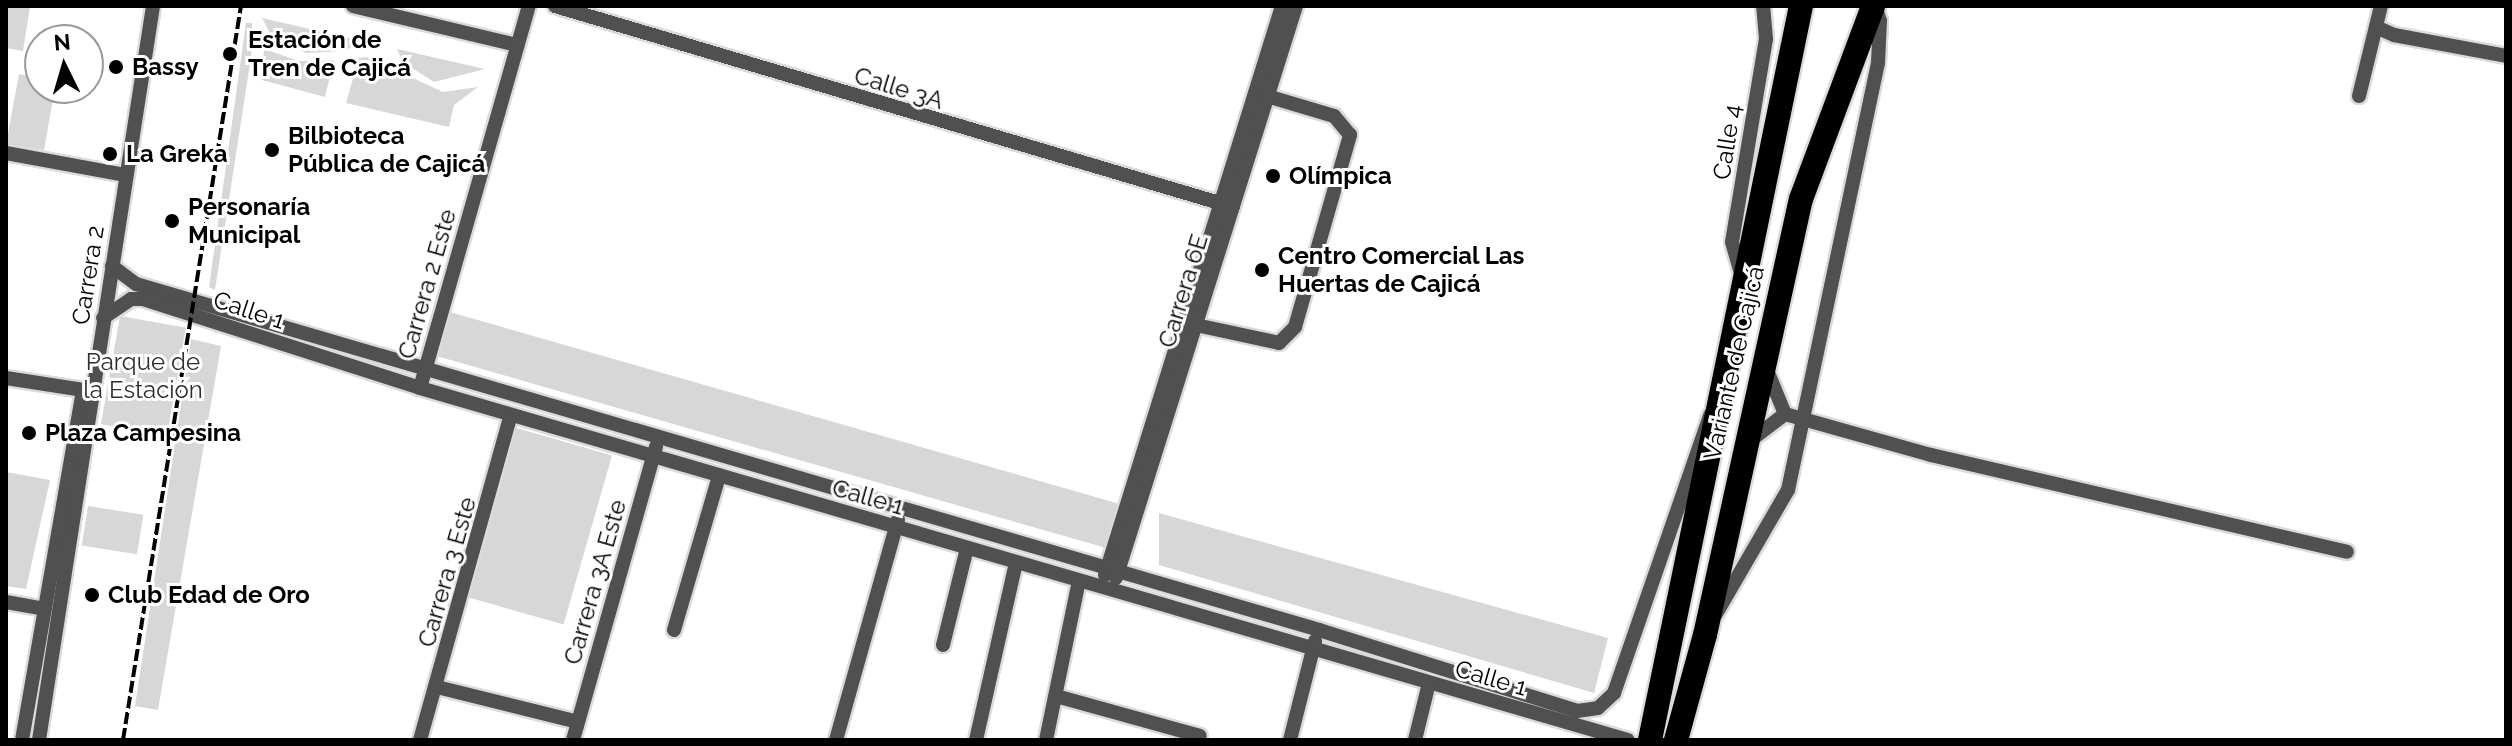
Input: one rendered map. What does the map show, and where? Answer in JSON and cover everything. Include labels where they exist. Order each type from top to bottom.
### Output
[{"type":"highway","name":"Variante de Cajicá","points":[[1650,740],[1789,51],[1801,6]]},
{"type":"highway","points":[[1789,51],[1809,6]]},
{"type":"highway","points":[[1848,68],[1859,6]]},
{"type":"highway","name":"Variante de Cajicá","points":[[1676,740],[1705,635],[1742,447],[1801,199],[1874,6]]},
{"type":"street","name":"Carrera 2","points":[[39,740],[89,390],[153,6]]},
{"type":"street","points":[[353,6],[390,10],[517,45]]},
{"type":"street","name":"Carrera 2 Este","points":[[420,388],[529,6]]},
{"type":"street","name":"Calle 3A","points":[[555,6],[1226,205]]},
{"type":"street","name":"Carrera 6E","points":[[1107,588],[1226,205],[1282,6]]},
{"type":"street","name":"Carrera 6E","points":[[1113,569],[1196,325],[1226,205],[1267,96],[1296,6]]},
{"type":"street","name":"Calle 4","points":[[1743,284],[1732,242],[1766,39],[1763,6]]},
{"type":"street","points":[[1705,635],[1788,490],[1878,63],[1880,21],[1874,6]]},
{"type":"street","points":[[2359,96],[2381,6]]},
{"type":"street","points":[[2376,27],[2394,35],[2506,56]]},
{"type":"street","points":[[1196,325],[1279,343],[1295,327],[1350,135],[1334,116],[1267,96]]},
{"type":"street","points":[[6,153],[126,175]]},
{"type":"street","name":"Calle 1","points":[[112,266],[136,284],[1319,630],[1577,711],[1598,708],[1614,693],[1699,435],[1717,401]]},
{"type":"street","name":"Calle 1","points":[[103,318],[131,299],[143,299],[420,388],[1628,740]]},
{"type":"street","points":[[1763,361],[1785,414]]},
{"type":"street","points":[[6,378],[89,390],[44,609],[22,740]]},
{"type":"street","points":[[1785,414],[1931,455],[2347,552]]},
{"type":"street","points":[[1742,447],[1785,414]]},
{"type":"street","name":"Carrera 3 Este","points":[[420,740],[511,415]]},
{"type":"street","name":"Carrera 3A Este","points":[[573,740],[660,436]]},
{"type":"street","points":[[674,630],[719,476]]},
{"type":"street","points":[[836,740],[901,508]]},
{"type":"street","points":[[943,645],[967,548]]},
{"type":"street","points":[[976,740],[1016,562]]},
{"type":"street","points":[[1046,740],[1079,581]]},
{"type":"street","points":[[6,602],[44,609]]},
{"type":"street","points":[[1290,740],[1319,630]]},
{"type":"street","points":[[1415,740],[1429,683]]},
{"type":"street","points":[[437,687],[578,722]]},
{"type":"street","points":[[1056,696],[1200,736]]},
{"type":"green space","points":[[6,6],[30,6],[27,24],[24,24],[23,51],[6,48]]},
{"type":"green space","points":[[262,18],[366,42],[342,51],[306,53],[271,35]]},
{"type":"green space","points":[[246,23],[252,23],[251,57],[215,290],[209,287]]},
{"type":"green space","points":[[264,49],[299,61],[334,60],[325,97],[262,80]]},
{"type":"green space","points":[[397,49],[485,69],[434,82],[403,62]]},
{"type":"green space","points":[[367,57],[377,72],[404,74],[443,92],[478,87],[454,105],[449,127],[346,103],[359,58]]},
{"type":"green space","points":[[19,74],[24,75],[24,104],[52,104],[44,150],[6,144]]},
{"type":"green space","points":[[450,312],[1118,504],[1105,548],[437,356]]},
{"type":"green space","name":"Parque de la Estación","points":[[120,316],[186,328],[167,436],[101,424]]},
{"type":"green space","points":[[191,339],[221,346],[158,710],[135,706]]},
{"type":"green space","points":[[513,427],[612,455],[563,625],[464,596]]},
{"type":"green space","points":[[6,472],[50,480],[26,589],[6,586]]},
{"type":"green space","points":[[88,506],[143,515],[137,554],[82,546]]},
{"type":"green space","points":[[1159,513],[1608,638],[1594,693],[1159,565]]},
{"type":"railway","points":[[123,740],[241,6]]},
{"type":"place","name":"Estación de Tren de Cajicá","points":[[230,54]]},
{"type":"place","name":"Bassy","points":[[116,67]]},
{"type":"place","name":"Bilbioteca Pública de Cajicá","points":[[272,150]]},
{"type":"place","name":"La Greka","points":[[110,154]]},
{"type":"place","name":"Olímpica","points":[[1273,176]]},
{"type":"place","name":"Personaría Municipal","points":[[172,221]]},
{"type":"place","name":"Centro Comercial Las Huertas de Cajicá","points":[[1262,270]]},
{"type":"place","name":"Plaza Campesina","points":[[29,433]]},
{"type":"place","name":"Club Edad de Oro","points":[[92,595]]}]
